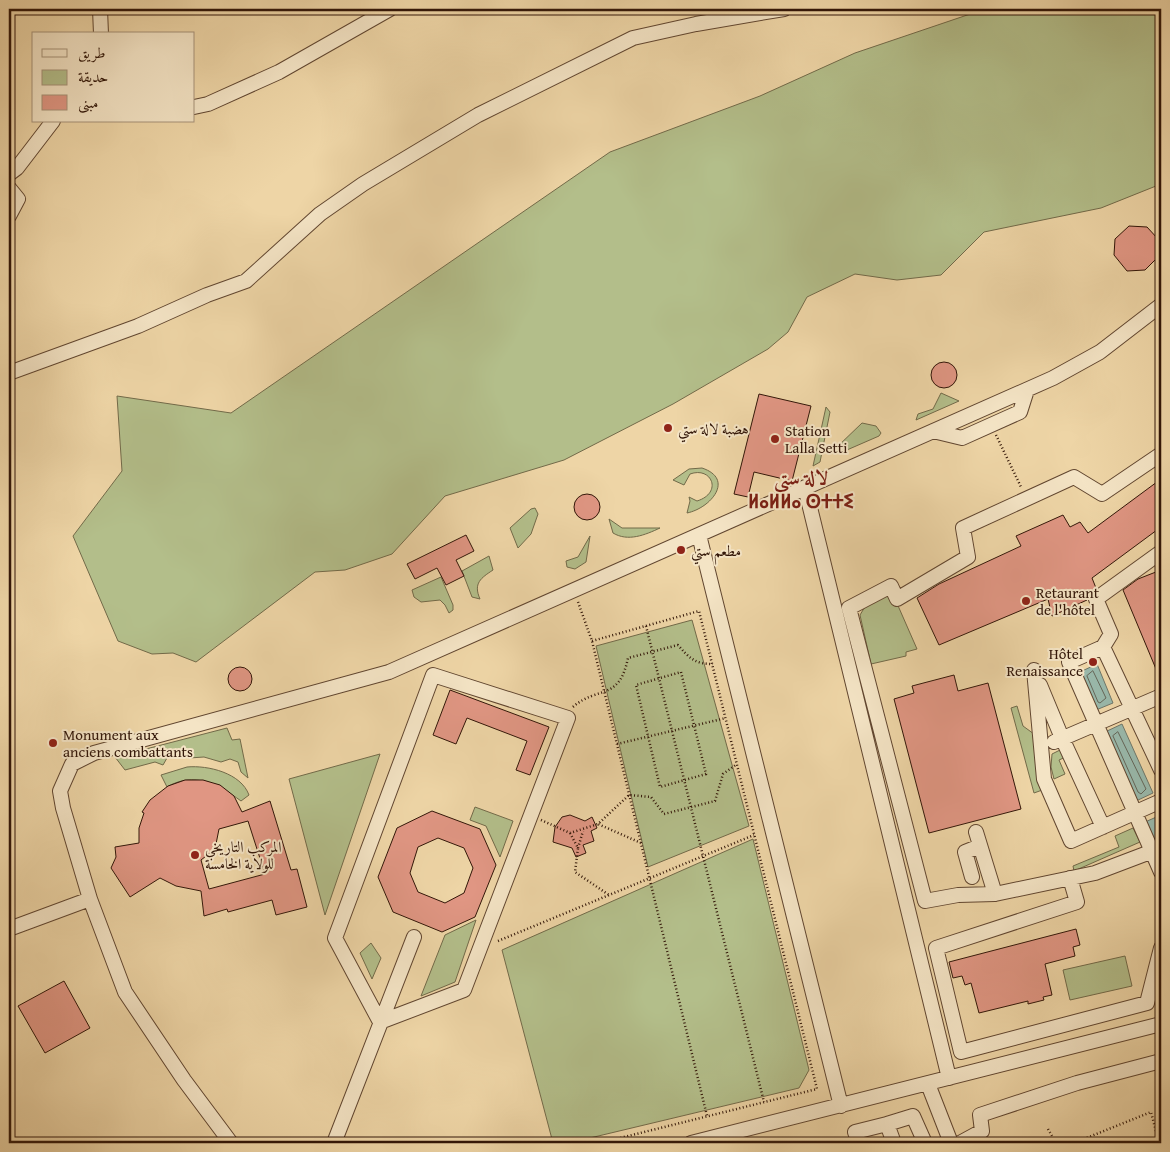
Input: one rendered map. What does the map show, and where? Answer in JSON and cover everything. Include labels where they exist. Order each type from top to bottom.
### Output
[{"type":"street","points":[[100,9],[101,32]]},
{"type":"street","points":[[195,107],[208,104],[279,72],[390,9]]},
{"type":"street","points":[[9,373],[138,326],[207,295],[246,281],[320,214],[363,184],[478,115],[633,38],[696,24],[784,9]]},
{"type":"street","points":[[9,174],[17,168],[52,122]]},
{"type":"street","points":[[9,188],[18,199],[9,216]]},
{"type":"street","points":[[231,1143],[184,1080],[125,992],[90,899],[61,799],[60,791],[72,764],[94,753],[389,672],[1053,378],[1100,352],[1161,305]]},
{"type":"street","points":[[933,431],[962,438],[1020,412],[1027,390]]},
{"type":"street","points":[[1153,851],[1096,873],[995,894],[958,895],[925,901],[849,608],[891,586],[897,599],[968,557],[963,528],[1074,477],[1102,494],[1161,454]]},
{"type":"street","points":[[805,487],[949,1078]]},
{"type":"street","points":[[699,535],[841,1106]]},
{"type":"street","points":[[1161,552],[1096,599],[1111,634],[1104,647],[1069,662],[1137,812],[1161,872]]},
{"type":"street","points":[[1104,647],[1161,770]]},
{"type":"street","points":[[1103,827],[1062,738],[1034,670],[1044,779],[1071,841],[1103,827],[1137,812],[1161,800]]},
{"type":"street","points":[[432,675],[568,718],[464,990],[380,1022],[335,938],[432,675]]},
{"type":"street","points":[[1042,747],[1161,696]]},
{"type":"street","points":[[972,877],[965,852],[978,839],[995,894]]},
{"type":"street","points":[[1070,878],[1077,902],[936,948],[961,1052],[1147,1003],[1161,948]]},
{"type":"street","points":[[9,929],[90,899]]},
{"type":"street","points":[[334,1143],[414,936]]},
{"type":"street","points":[[691,1143],[1161,1024]]},
{"type":"street","points":[[960,1143],[982,1132],[980,1115],[1077,1082],[1161,1061]]},
{"type":"street","points":[[928,1084],[951,1143]]},
{"type":"street","points":[[859,1143],[855,1132],[913,1116],[925,1143]]},
{"type":"street","points":[[887,1124],[894,1143]]},
{"type":"path","points":[[991,425],[1027,498]]},
{"type":"path","points":[[574,591],[592,641],[707,1116]]},
{"type":"path","points":[[592,641],[699,611],[818,1089],[600,1143]]},
{"type":"path","points":[[646,626],[764,1102]]},
{"type":"path","points":[[568,718],[573,708],[580,701],[616,686],[626,668],[628,658],[678,645],[688,657],[697,663],[713,664]]},
{"type":"path","points":[[681,672],[694,726],[706,774],[660,787],[636,685],[681,672]]},
{"type":"path","points":[[618,744],[726,718]]},
{"type":"path","points":[[629,795],[651,798],[664,814],[715,801],[723,774],[737,764]]},
{"type":"path","points":[[531,815],[570,833],[598,824],[629,795]]},
{"type":"path","points":[[598,824],[640,843]]},
{"type":"path","points":[[584,830],[578,848],[575,872],[608,895]]},
{"type":"path","points":[[570,833],[578,848]]},
{"type":"path","points":[[480,948],[754,834]]},
{"type":"path","points":[[1074,1143],[1151,1112],[1159,1143]]},
{"type":"path","points":[[1048,1129],[1056,1143]]},
{"type":"green space","points":[[985,9],[1161,9],[1161,184],[1101,208],[984,232],[941,275],[897,280],[855,274],[807,297],[788,332],[768,349],[673,404],[564,460],[445,496],[392,554],[345,570],[315,572],[196,662],[173,653],[152,654],[118,641],[73,536],[122,471],[117,396],[231,413],[610,152],[760,96],[855,53]]},
{"type":"green space","points":[[941,393],[959,401],[916,420],[918,414],[933,409]]},
{"type":"green space","points":[[826,407],[830,412],[820,462],[813,466]]},
{"type":"green space","points":[[862,423],[876,426],[881,433],[879,436],[840,453],[835,452],[837,447]]},
{"type":"green space","points":[[702,468],[712,473],[717,479],[716,493],[704,505],[687,513],[689,497],[697,501],[705,497],[710,492],[712,481],[704,474],[698,473],[690,474],[684,485],[673,480],[689,469]]},
{"type":"green space","points":[[535,508],[538,514],[531,534],[518,548],[510,528],[531,509]]},
{"type":"green space","points":[[609,519],[622,528],[660,528],[642,535],[631,537],[619,536],[613,533]]},
{"type":"green space","points":[[590,536],[586,562],[575,569],[567,567],[566,561],[578,557]]},
{"type":"green space","points":[[489,556],[493,570],[479,581],[477,589],[480,599],[472,597],[462,571]]},
{"type":"green space","points":[[441,577],[453,605],[453,610],[449,613],[440,600],[421,602],[414,597],[412,590]]},
{"type":"green space","points":[[892,592],[917,649],[906,652],[906,656],[871,664],[860,615],[866,605]]},
{"type":"green space","points":[[692,620],[749,826],[648,867],[596,646]]},
{"type":"green space","points":[[1017,706],[1023,726],[1034,734],[1045,789],[1034,793],[1011,708]]},
{"type":"green space","points":[[227,728],[232,740],[240,739],[248,778],[241,772],[238,762],[230,759],[221,762],[204,757],[189,758],[179,753],[167,758],[163,765],[155,762],[125,770],[115,757]]},
{"type":"green space","points":[[1064,748],[1068,756],[1059,760],[1065,774],[1054,779],[1051,767],[1052,754]]},
{"type":"green space","points":[[380,754],[325,915],[289,779]]},
{"type":"green space","points":[[187,767],[204,767],[223,772],[239,781],[249,795],[241,801],[224,789],[196,780],[177,782],[167,787],[161,775]]},
{"type":"green space","points":[[475,807],[513,821],[500,857],[486,826],[470,820]]},
{"type":"green space","points":[[1133,828],[1140,842],[1074,871],[1073,866],[1119,847],[1115,836]]},
{"type":"green space","points":[[753,839],[809,1070],[799,1088],[569,1143],[553,1143],[502,950]]},
{"type":"green space","points":[[476,920],[455,982],[421,996],[445,935]]},
{"type":"green space","points":[[371,943],[381,958],[372,979],[360,953]]},
{"type":"green space","points":[[1125,956],[1132,986],[1070,1000],[1063,970]]},
{"type":"water","points":[[1097,664],[1113,703],[1096,710],[1080,672]]},
{"type":"water","points":[[1122,724],[1153,793],[1136,801],[1105,732]]},
{"type":"water","points":[[1161,815],[1161,858],[1145,822]]},
{"type":"building","points":[[1129,226],[1147,227],[1158,239],[1159,256],[1145,270],[1127,271],[1114,255],[1115,239]]},
{"type":"building","points":[[944,362],[953,366],[957,375],[953,384],[944,388],[935,384],[931,375],[935,366]]},
{"type":"building","name":"Station Lalla Setti","points":[[759,394],[811,406],[792,481],[754,472],[748,497],[734,494]]},
{"type":"building","points":[[1161,479],[1161,527],[1092,578],[1096,588],[1089,594],[1087,600],[1052,616],[1048,599],[939,645],[917,598],[939,584],[1021,546],[1016,536],[1063,515],[1070,527],[1080,522],[1088,533]]},
{"type":"building","points":[[587,494],[596,498],[600,507],[596,516],[587,520],[578,516],[574,507],[578,498]]},
{"type":"building","points":[[466,535],[474,551],[456,560],[464,576],[446,585],[437,568],[415,579],[407,564]]},
{"type":"building","points":[[1161,570],[1161,681],[1123,590],[1138,579]]},
{"type":"building","points":[[240,667],[249,670],[252,679],[249,688],[240,691],[231,688],[228,679],[231,670]]},
{"type":"building","points":[[954,675],[958,691],[988,683],[1021,809],[929,833],[894,699],[914,693],[912,686]]},
{"type":"building","points":[[450,690],[549,727],[530,775],[516,770],[527,741],[467,718],[456,744],[433,735]]},
{"type":"building","points":[[185,780],[203,780],[220,785],[234,796],[242,812],[270,801],[291,870],[297,869],[307,907],[276,915],[272,900],[228,912],[227,909],[204,916],[201,891],[176,886],[160,878],[130,897],[111,868],[116,857],[115,847],[139,843],[139,828],[144,813],[142,812],[150,800],[168,786]],"holes":[[[248,821],[265,874],[209,889],[201,860],[215,849],[219,829]]]},
{"type":"building","points":[[432,811],[480,829],[496,865],[475,917],[442,932],[393,912],[378,877],[397,828]],"holes":[[[438,838],[464,848],[473,868],[464,893],[445,903],[418,892],[410,873],[418,847]]]},
{"type":"building","points":[[570,815],[585,821],[592,817],[597,828],[591,831],[594,841],[583,845],[586,853],[576,857],[572,848],[553,842],[555,827],[562,817]]},
{"type":"building","points":[[1076,929],[1080,945],[1073,947],[1075,956],[1045,964],[1052,995],[1043,997],[1044,1000],[1028,1004],[1028,1001],[979,1013],[971,983],[965,985],[962,976],[953,978],[949,962]]},
{"type":"building","points":[[64,981],[90,1028],[45,1053],[18,1006]]},
{"type":"place","name":"هضبة لالة ستي","points":[[668,428]]},
{"type":"place","name":"Station Lalla Setti","points":[[775,439]]},
{"type":"place","name":"مطعم ستي","points":[[681,550]]},
{"type":"place","name":"Retaurant de l'hôtel","points":[[1026,601]]},
{"type":"place","name":"Hôtel Renaissance","points":[[1093,662]]},
{"type":"place","name":"Monument aux anciens combattants","points":[[53,743]]},
{"type":"place","name":"المركب التاريخي للولاية الخامسة","points":[[195,855]]},
{"type":"district","name":"لالة ستي ⵍⴰⵍⵍⴰ ⵙⵜⵜⵉ","points":[[801,488]]}]
